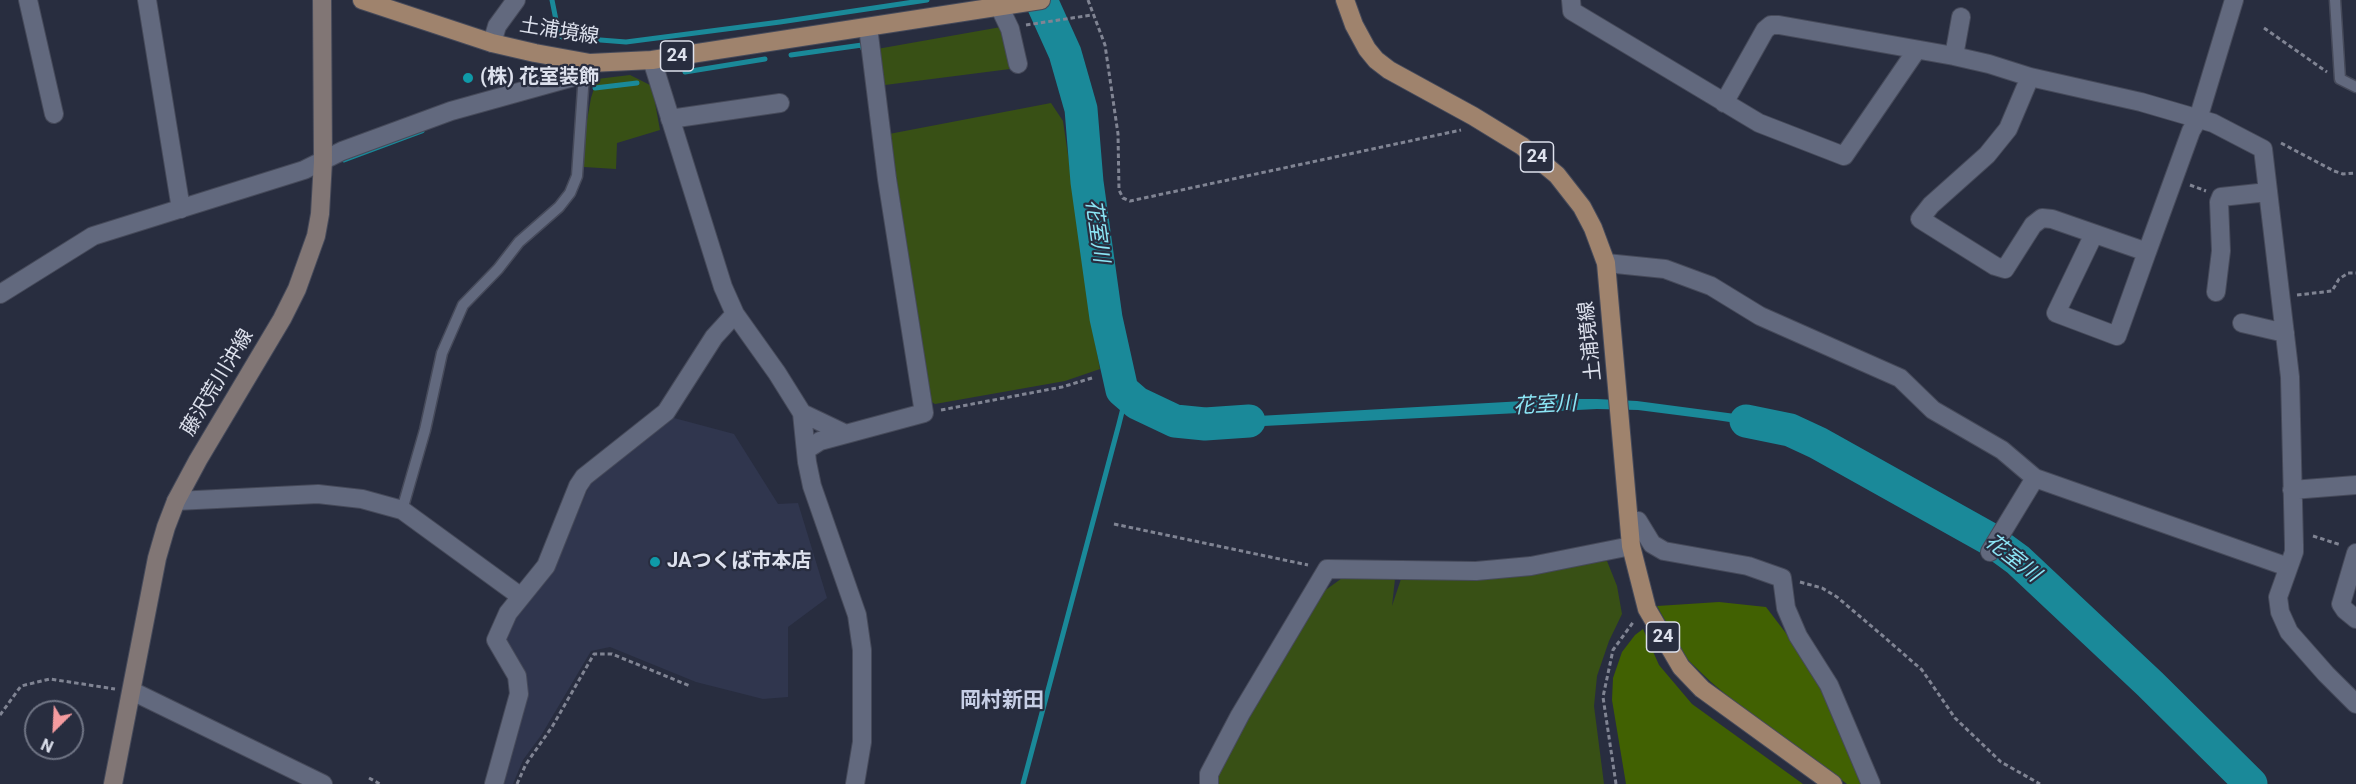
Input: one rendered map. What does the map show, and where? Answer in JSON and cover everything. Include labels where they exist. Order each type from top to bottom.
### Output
[{"type":"main road","name":"藤沢荒川沖線","points":[[113,784],[157,558],[176,501],[282,319],[297,289],[316,237],[323,161],[322,0]]},
{"type":"main road","name":"土浦境線","points":[[362,0],[492,43],[587,68],[1041,0]]},
{"type":"main road","name":"土浦境線","points":[[1346,0],[1354,25],[1367,49],[1377,60],[1389,70],[1486,123],[1539,159],[1570,190],[1593,228],[1606,264],[1631,546],[1647,609],[1681,667],[1702,689],[1833,784]]},
{"type":"street","points":[[28,0],[54,114]]},
{"type":"street","points":[[147,0],[181,209]]},
{"type":"street","points":[[492,43],[497,27],[516,0]]},
{"type":"street","points":[[1571,0],[1572,11],[1724,103],[1759,123],[1844,156],[1916,51]]},
{"type":"street","points":[[2094,234],[2056,313],[2117,336],[2198,119],[2234,0]]},
{"type":"street","points":[[1004,5],[1018,64]]},
{"type":"street","points":[[1954,56],[1962,17]]},
{"type":"street","points":[[1724,103],[1765,30],[1771,25],[1954,56],[2030,77],[2141,102],[2213,123],[2263,149],[2290,377],[2294,552],[2278,597],[2289,632],[2318,666],[2356,704]]},
{"type":"street","points":[[806,450],[820,441],[924,413],[887,179],[868,27]]},
{"type":"street","points":[[652,60],[723,287],[735,314],[802,413],[812,486],[857,615],[862,650],[862,742],[855,784]]},
{"type":"street","points":[[0,294],[93,236],[304,170],[342,151],[461,108],[587,68]]},
{"type":"street","points":[[2030,77],[2008,129],[1987,155],[1931,205],[1920,219],[1995,266],[2005,269],[2033,225],[2042,218],[2147,252]]},
{"type":"street","points":[[670,119],[780,103]]},
{"type":"street","points":[[2216,292],[2221,251],[2219,202],[2221,197],[2268,192]]},
{"type":"street","points":[[1606,264],[1665,269],[1712,286],[1760,316],[1900,378],[1933,410],[2002,450],[2035,478],[2288,567]]},
{"type":"street","points":[[494,784],[519,694],[517,676],[496,640],[508,613],[546,566],[578,486],[584,477],[666,412],[714,337],[735,314]]},
{"type":"street","points":[[2242,323],[2285,333]]},
{"type":"street","points":[[802,413],[846,434]]},
{"type":"street","points":[[1990,552],[2035,478]]},
{"type":"street","points":[[2292,490],[2356,485]]},
{"type":"street","points":[[176,501],[318,494],[362,499],[402,510],[520,596]]},
{"type":"street","points":[[1629,522],[1638,520],[1652,544],[1664,551],[1748,566],[1782,578],[1786,608],[1798,636],[1829,685],[1871,784]]},
{"type":"street","points":[[1209,784],[1209,774],[1240,716],[1328,569],[1498,569],[1531,566],[1631,546]]},
{"type":"street","points":[[2350,550],[2341,604],[2356,619]]},
{"type":"street","points":[[132,692],[323,784]]},
{"type":"lane","points":[[2335,0],[2340,79],[2356,87]]},
{"type":"lane","points":[[402,510],[442,353],[463,305],[498,269],[519,242],[559,207],[570,193],[577,176],[587,68]]},
{"type":"path","points":[[1088,0],[1105,45],[1113,89],[1118,134],[1119,190],[1123,198],[1130,201],[1486,123]]},
{"type":"path","points":[[1017,27],[1092,15]]},
{"type":"path","points":[[2264,28],[2340,79]]},
{"type":"path","points":[[2281,143],[2334,171],[2343,174],[2356,173]]},
{"type":"path","points":[[2174,180],[2221,197]]},
{"type":"path","points":[[2282,297],[2332,291],[2339,279],[2348,273],[2356,273]]},
{"type":"path","points":[[924,413],[1062,387],[1092,378]]},
{"type":"path","points":[[1114,524],[1328,569]]},
{"type":"path","points":[[2311,536],[2350,550]]},
{"type":"path","points":[[1782,578],[1822,588],[1837,597],[1922,670],[1955,718],[2001,762],[2040,784]]},
{"type":"path","points":[[1616,784],[1602,697],[1606,674],[1613,650],[1631,623],[1647,609]]},
{"type":"path","points":[[517,784],[526,764],[552,727],[594,654],[612,654],[690,686]]},
{"type":"path","points":[[0,715],[21,686],[50,679],[132,692]]},
{"type":"path","points":[[369,778],[380,784]]},
{"type":"shaded area","points":[[674,418],[734,434],[778,504],[798,503],[827,598],[788,627],[788,697],[763,699],[696,682],[610,647],[591,651],[542,734],[523,760],[513,784],[500,784],[526,687],[504,639],[514,615],[553,570],[591,482]]},
{"type":"green space","points":[[1001,27],[1010,55],[1010,69],[885,85],[877,49]]},
{"type":"green space","points":[[630,75],[652,86],[660,130],[617,143],[616,169],[584,167],[584,137],[597,79]]},
{"type":"green space","points":[[1051,103],[1063,121],[1090,315],[1100,369],[1065,381],[935,404],[930,401],[889,134]]},
{"type":"green space","points":[[1607,561],[1617,586],[1622,614],[1609,641],[1597,676],[1594,706],[1604,784],[1215,784],[1222,763],[1320,594],[1345,576],[1395,579],[1392,606],[1402,576]]},
{"type":"green space","points":[[1719,602],[1766,607],[1804,657],[1825,691],[1866,784],[1847,784],[1805,752],[1755,719],[1711,682],[1686,658],[1657,606]]},
{"type":"green space","points":[[1643,629],[1659,665],[1692,704],[1803,784],[1626,784],[1612,700],[1613,678],[1622,652],[1635,635]]},
{"type":"water","points":[[1044,0],[1048,0],[1071,52],[1082,85],[1090,133],[1077,134],[1069,88],[1051,35]]},
{"type":"water","points":[[1559,399],[1637,401],[1758,417],[1792,424],[1790,435],[1770,428],[1716,420],[1638,410],[1597,409],[1205,429],[1205,419]]},
{"type":"pier","points":[[1041,0],[1051,0],[1063,25],[1047,28]]},
{"type":"waterway","points":[[552,0],[559,35],[562,37],[626,42],[927,0]]},
{"type":"waterway","name":"花室川","points":[[1041,0],[1065,53],[1081,109],[1087,182],[1106,318],[1122,390],[1137,403],[1175,421],[1205,424],[1249,421]]},
{"type":"waterway","points":[[791,55],[862,45],[863,49]]},
{"type":"waterway","points":[[685,72],[765,59]]},
{"type":"waterway","points":[[595,88],[637,83]]},
{"type":"waterway","points":[[344,160],[422,131]]},
{"type":"waterway","points":[[1023,784],[1119,424],[1123,408],[1122,390]]},
{"type":"waterway","name":"花室川","points":[[1746,421],[1790,430],[1818,443],[1988,538],[2018,560],[2150,684],[2251,784]]},
{"type":"place","name":"(株) 花室装飾","points":[[468,78]]},
{"type":"place","name":"JAつくば市本店","points":[[655,562]]},
{"type":"district","name":"岡村新田","points":[[1002,702]]}]
